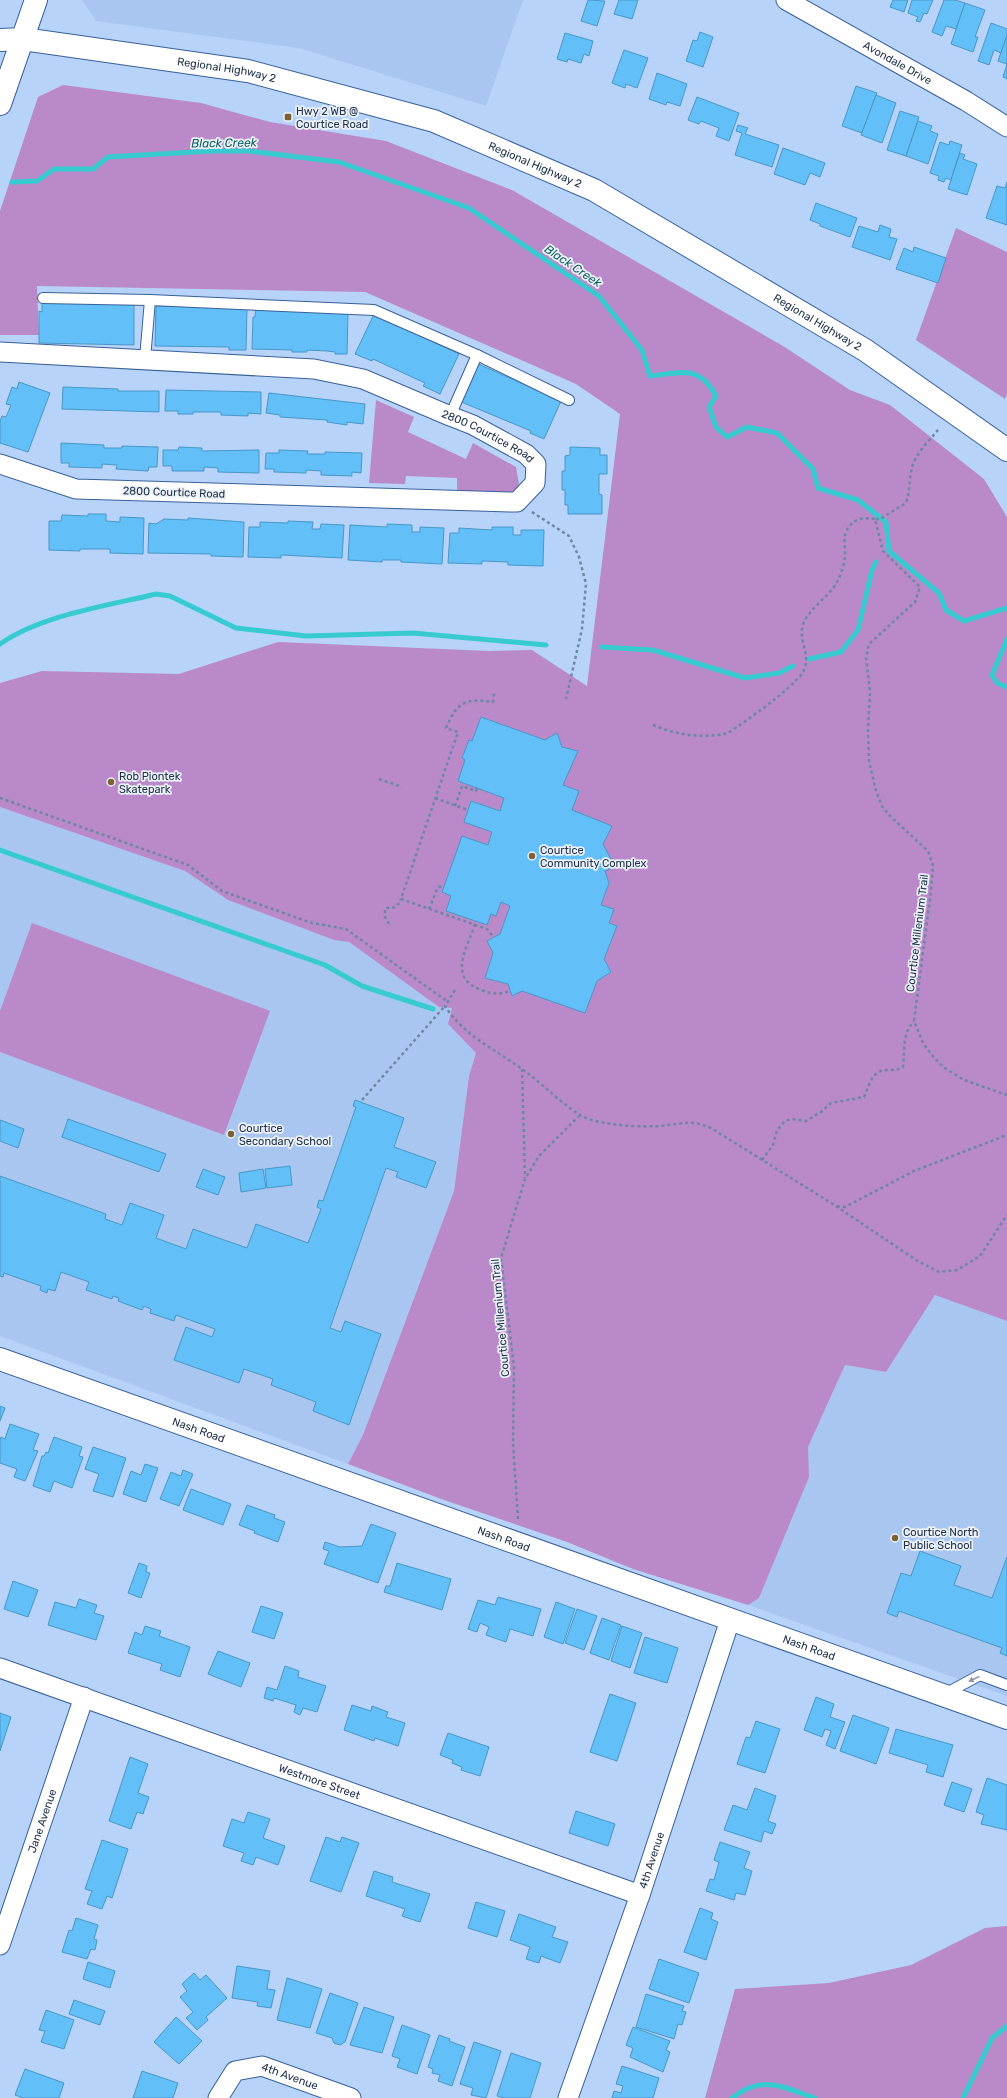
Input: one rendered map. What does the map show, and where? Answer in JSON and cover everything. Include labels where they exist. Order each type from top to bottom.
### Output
[{"type":"main road","points":[[0,104],[24,39],[36,0]]},
{"type":"main road","name":"Regional Highway 2","points":[[0,40],[24,39],[248,71],[434,121],[594,190],[865,350],[1007,450]]},
{"type":"main road","name":"Nash Road","points":[[0,1359],[1007,1718]]},
{"type":"street","name":"Avondale Drive","points":[[786,0],[966,101],[1007,127]]},
{"type":"street","name":"2800 Courtice Road","points":[[0,352],[314,369],[363,379],[473,425],[526,454],[536,464],[535,484],[517,502],[76,489],[0,464]]},
{"type":"street","name":"4th Avenue","points":[[568,2098],[640,1894],[730,1620]]},
{"type":"street","name":"Westmore Street","points":[[0,1668],[84,1696],[640,1894]]},
{"type":"street","name":"Jane Avenue","points":[[0,1945],[84,1696]]},
{"type":"street","name":"4th Avenue","points":[[218,2098],[236,2071],[262,2066],[351,2098]]},
{"type":"lane","points":[[44,298],[150,300],[374,310],[477,355],[569,400]]},
{"type":"lane","points":[[145,359],[150,300]]},
{"type":"lane","points":[[450,416],[477,355]]},
{"type":"lane","points":[[943,1695],[980,1675],[1007,1685]]},
{"type":"path","points":[[653,725],[683,735],[716,736],[728,734],[791,685],[802,673],[807,663],[802,634],[805,621],[835,586],[839,579],[845,561],[844,543],[847,529],[856,519],[864,517],[880,519],[901,508],[906,503],[911,489],[911,472],[915,459],[938,430]]},
{"type":"path","points":[[517,502],[569,536],[579,558],[586,584],[582,629],[566,698]]},
{"type":"path","name":"Courtice Millenium Trail","points":[[875,519],[883,551],[920,587],[915,602],[869,644],[866,658],[870,692],[868,730],[869,761],[876,791],[882,806],[889,815],[928,851],[932,865],[931,891],[914,1021]]},
{"type":"path","points":[[389,924],[385,917],[385,908],[395,908],[399,905],[458,732],[446,728],[458,706],[464,702],[476,700],[493,702],[494,693]]},
{"type":"path","points":[[379,779],[402,787]]},
{"type":"path","points":[[455,806],[462,786],[476,791],[477,788]]},
{"type":"path","points":[[0,798],[188,865],[222,891],[312,923],[346,929],[448,1002]]},
{"type":"path","points":[[435,798],[468,810]]},
{"type":"path","points":[[429,909],[438,887],[444,886]]},
{"type":"path","points":[[401,899],[475,924],[487,929],[492,935]]},
{"type":"path","points":[[475,924],[461,965],[464,980],[471,986],[495,995],[510,990]]},
{"type":"path","points":[[362,1100],[445,1006],[455,990]]},
{"type":"path","points":[[445,1006],[454,1020],[498,1054],[522,1068],[580,1115],[607,1123],[628,1126],[661,1126],[689,1122],[699,1123],[711,1128],[836,1206],[916,1260],[939,1272],[957,1270],[980,1256],[1007,1215]]},
{"type":"path","points":[[761,1160],[773,1145],[778,1130],[785,1121],[792,1118],[806,1121],[821,1112],[831,1103],[864,1097],[875,1074],[881,1070],[897,1070],[903,1067],[904,1039],[908,1028],[914,1021],[923,1042],[931,1054],[944,1067],[964,1080],[1007,1095]]},
{"type":"path","points":[[522,1068],[525,1179]]},
{"type":"path","name":"Courtice Millenium Trail","points":[[518,1519],[513,1443],[514,1368],[501,1258],[525,1179],[539,1156],[580,1115]]},
{"type":"path","points":[[836,1206],[845,1207],[914,1171],[1007,1135]]},
{"type":"shaded area","points":[[82,0],[523,0],[486,106],[299,48],[96,21]]},
{"type":"shaded area","points":[[63,85],[201,103],[270,122],[386,141],[512,190],[783,346],[850,390],[890,405],[984,479],[1007,517],[1007,1321],[935,1295],[886,1372],[845,1365],[808,1447],[809,1477],[759,1598],[748,1605],[633,1569],[567,1542],[444,1500],[348,1464],[363,1435],[454,1191],[469,1076],[476,1053],[448,1024],[452,1008],[439,1007],[349,942],[334,940],[228,900],[185,871],[0,807],[0,683],[42,671],[179,674],[278,642],[489,651],[532,650],[587,686],[620,414],[576,384],[365,292],[37,286],[39,335],[0,335],[0,211],[38,97]]},
{"type":"shaded area","points":[[956,228],[1007,252],[1007,394],[1005,399],[916,340]]},
{"type":"shaded area","points":[[376,400],[414,417],[408,432],[466,459],[473,443],[516,467],[519,484],[513,493],[457,492],[457,478],[406,476],[405,484],[369,483]]},
{"type":"shaded area","name":"Courtice Secondary School","points":[[0,807],[185,871],[228,900],[334,940],[349,942],[439,1007],[452,1008],[448,1024],[476,1053],[469,1076],[454,1191],[363,1435],[348,1464],[0,1336]]},
{"type":"shaded area","points":[[32,923],[270,1011],[224,1135],[0,1052],[0,1011]]},
{"type":"shaded area","name":"Courtice North Public School","points":[[935,1295],[1007,1321],[1007,1696],[748,1605],[759,1598],[808,1477],[808,1447],[845,1365],[886,1372]]},
{"type":"shaded area","points":[[1007,1926],[1007,2098],[705,2098],[735,1989],[829,1983],[911,1965],[985,1928]]},
{"type":"building","points":[[588,0],[605,1],[597,26],[581,21]]},
{"type":"building","points":[[619,0],[638,0],[632,19],[614,14]]},
{"type":"building","points":[[893,0],[908,0],[904,12],[890,7]]},
{"type":"building","points":[[912,0],[933,0],[927,14],[924,13],[920,22],[916,21],[918,17],[908,13]]},
{"type":"building","points":[[944,0],[955,0],[965,3],[956,29],[946,26],[942,36],[932,32]]},
{"type":"building","points":[[965,3],[985,10],[975,37],[978,37],[973,52],[951,44]]},
{"type":"building","points":[[991,23],[1007,29],[1007,35],[1001,53],[994,50],[989,65],[978,61]]},
{"type":"building","points":[[700,32],[713,37],[703,67],[686,61],[693,40],[697,41]]},
{"type":"building","points":[[565,33],[593,41],[589,56],[584,54],[581,63],[568,59],[567,62],[557,59]]},
{"type":"building","points":[[1007,38],[1007,64],[998,61]]},
{"type":"building","points":[[624,50],[648,58],[637,88],[626,84],[625,88],[612,83]]},
{"type":"building","points":[[1007,64],[1007,79],[1003,77]]},
{"type":"building","points":[[657,73],[687,84],[680,106],[667,102],[666,105],[649,99]]},
{"type":"building","points":[[856,86],[877,93],[862,133],[842,126]]},
{"type":"building","points":[[876,95],[896,103],[882,143],[861,135]]},
{"type":"building","points":[[697,97],[739,113],[729,141],[716,136],[719,128],[701,121],[699,124],[688,120]]},
{"type":"building","points":[[900,111],[919,117],[906,156],[887,150]]},
{"type":"building","points":[[918,121],[932,126],[930,131],[938,134],[928,164],[906,156]]},
{"type":"building","points":[[738,125],[748,128],[745,134],[779,145],[772,167],[735,155],[742,133],[736,131]]},
{"type":"building","points":[[950,141],[962,145],[951,180],[946,178],[944,182],[938,180],[939,176],[930,173],[940,142],[949,145]]},
{"type":"building","points":[[783,148],[825,163],[820,177],[810,173],[805,185],[774,174]]},
{"type":"building","points":[[960,153],[965,155],[963,159],[977,164],[967,195],[948,189]]},
{"type":"building","points":[[1007,182],[1007,225],[986,218],[997,186],[1005,188]]},
{"type":"building","points":[[816,203],[857,218],[850,237],[820,226],[820,224],[810,220]]},
{"type":"building","points":[[880,225],[891,229],[889,237],[897,239],[890,260],[852,247],[859,226],[878,232]]},
{"type":"building","points":[[914,247],[946,258],[938,283],[896,269],[904,248],[913,252]]},
{"type":"building","points":[[42,302],[134,305],[134,345],[39,343],[39,311],[42,312]]},
{"type":"building","points":[[156,306],[247,308],[246,350],[229,350],[229,347],[155,346]]},
{"type":"building","points":[[256,307],[348,312],[347,354],[335,354],[335,352],[327,351],[307,350],[307,352],[292,352],[292,350],[252,349],[253,317],[255,317]]},
{"type":"building","points":[[374,314],[459,354],[440,394],[423,386],[425,383],[373,359],[372,361],[355,354]]},
{"type":"building","points":[[476,363],[561,401],[544,439],[530,433],[531,431],[459,401]]},
{"type":"building","points":[[19,382],[50,393],[28,452],[0,443],[0,421],[2,416],[6,417],[11,405],[6,404],[12,387],[17,389]]},
{"type":"building","points":[[63,387],[118,389],[118,391],[159,391],[159,412],[62,409]]},
{"type":"building","points":[[166,390],[261,392],[261,414],[248,413],[248,416],[221,415],[221,412],[193,412],[193,414],[178,414],[178,411],[165,411]]},
{"type":"building","points":[[269,393],[365,404],[363,424],[347,422],[347,425],[327,422],[327,420],[280,417],[280,415],[266,413]]},
{"type":"building","points":[[61,443],[104,445],[104,448],[122,448],[122,446],[158,447],[157,467],[149,467],[148,471],[116,469],[117,465],[102,464],[102,468],[69,467],[69,463],[61,463]]},
{"type":"building","points":[[179,447],[202,448],[202,451],[259,450],[259,473],[218,472],[218,468],[204,467],[204,471],[172,471],[172,466],[163,466],[163,450],[178,450]]},
{"type":"building","points":[[570,447],[600,448],[600,455],[607,455],[607,474],[599,474],[599,494],[602,495],[602,514],[568,514],[568,505],[565,505],[565,490],[562,490],[562,471],[565,471],[565,456],[570,455]]},
{"type":"building","points":[[279,450],[308,451],[307,454],[325,454],[325,452],[362,453],[361,473],[352,472],[352,476],[321,475],[321,471],[306,470],[306,473],[274,472],[274,469],[265,469],[266,453],[279,453]]},
{"type":"building","points":[[88,514],[106,514],[106,521],[120,522],[120,517],[144,518],[143,554],[110,553],[110,549],[80,549],[80,551],[49,550],[49,521],[61,521],[62,515],[88,516]]},
{"type":"building","points":[[188,518],[244,522],[243,557],[211,556],[211,554],[148,553],[149,523],[156,524],[164,519],[188,520]]},
{"type":"building","points":[[288,521],[313,522],[312,529],[320,529],[321,524],[344,525],[342,558],[281,555],[281,558],[248,557],[249,527],[260,527],[260,522],[288,523]]},
{"type":"building","points":[[387,524],[412,525],[412,532],[420,532],[420,527],[444,528],[442,564],[401,562],[401,560],[382,560],[382,562],[348,560],[350,525],[387,527]]},
{"type":"building","points":[[492,527],[513,527],[513,535],[521,535],[521,530],[544,530],[543,566],[508,565],[508,562],[482,561],[482,564],[448,563],[450,533],[459,533],[459,528],[492,530]]},
{"type":"building","name":"Courtice Community Complex","points":[[481,717],[545,740],[557,733],[562,747],[578,751],[563,785],[579,791],[572,810],[612,826],[603,844],[615,867],[605,871],[609,883],[601,905],[614,909],[609,923],[617,926],[604,959],[611,972],[597,981],[585,1013],[522,991],[512,996],[508,984],[485,978],[493,953],[487,941],[500,934],[510,906],[501,902],[496,916],[491,914],[487,925],[446,911],[451,896],[442,892],[462,836],[488,845],[492,832],[464,822],[471,801],[500,811],[504,798],[458,781],[465,760],[462,758],[469,740],[472,741]]},
{"type":"building","points":[[355,1100],[404,1118],[394,1147],[436,1162],[426,1188],[396,1177],[398,1172],[386,1168],[330,1328],[341,1332],[345,1321],[381,1334],[349,1425],[313,1411],[316,1402],[271,1385],[273,1379],[244,1369],[239,1383],[174,1360],[186,1327],[212,1337],[215,1329],[176,1315],[174,1321],[150,1313],[151,1309],[144,1306],[142,1310],[118,1301],[119,1298],[113,1296],[112,1299],[86,1290],[89,1282],[61,1272],[55,1291],[48,1289],[47,1293],[40,1290],[41,1286],[4,1273],[3,1277],[0,1276],[0,1176],[106,1214],[105,1219],[122,1225],[130,1203],[164,1215],[156,1238],[186,1249],[193,1229],[247,1248],[256,1224],[308,1243],[321,1209],[317,1207],[319,1200],[323,1201],[356,1107],[353,1106]]},
{"type":"building","points":[[68,1119],[166,1154],[159,1172],[62,1137]]},
{"type":"building","points":[[0,1120],[24,1129],[18,1148],[0,1141]]},
{"type":"building","points":[[290,1166],[292,1185],[267,1188],[265,1169]]},
{"type":"building","points":[[203,1169],[225,1177],[218,1195],[196,1187]]},
{"type":"building","points":[[263,1169],[266,1188],[241,1192],[239,1173]]},
{"type":"building","points":[[0,1406],[5,1408],[0,1421]]},
{"type":"building","points":[[10,1424],[39,1434],[33,1450],[38,1451],[25,1481],[14,1477],[17,1469],[0,1463],[0,1440],[1,1437],[5,1439]]},
{"type":"building","points":[[54,1437],[82,1447],[79,1456],[83,1457],[72,1488],[54,1481],[50,1492],[33,1486],[42,1456],[44,1456],[46,1452],[48,1453]]},
{"type":"building","points":[[93,1447],[126,1458],[113,1497],[93,1491],[99,1474],[85,1469]]},
{"type":"building","points":[[145,1464],[158,1468],[146,1502],[123,1494],[131,1471],[141,1475]]},
{"type":"building","points":[[183,1470],[193,1474],[179,1506],[160,1499],[171,1472],[181,1476]]},
{"type":"building","points":[[191,1489],[231,1504],[223,1525],[183,1510]]},
{"type":"building","points":[[247,1505],[275,1515],[274,1518],[285,1522],[278,1542],[254,1533],[255,1531],[239,1525]]},
{"type":"building","points":[[371,1524],[396,1533],[378,1583],[324,1564],[329,1551],[323,1549],[325,1542],[340,1547],[362,1546]]},
{"type":"building","points":[[920,1551],[961,1566],[954,1585],[992,1598],[1007,1557],[1007,1656],[1000,1653],[1002,1648],[899,1611],[897,1617],[887,1613],[901,1573],[911,1576]]},
{"type":"building","points":[[139,1563],[147,1566],[146,1572],[150,1573],[141,1598],[128,1593]]},
{"type":"building","points":[[397,1563],[451,1579],[442,1610],[384,1592],[386,1586],[390,1586]]},
{"type":"building","points":[[13,1581],[38,1590],[28,1617],[4,1609]]},
{"type":"building","points":[[498,1597],[541,1609],[533,1636],[510,1629],[506,1642],[486,1635],[489,1627],[480,1623],[477,1632],[468,1629],[478,1600],[495,1605]]},
{"type":"building","points":[[79,1599],[97,1605],[94,1613],[104,1616],[96,1640],[48,1625],[55,1602],[76,1608]]},
{"type":"building","points":[[556,1602],[575,1609],[563,1644],[544,1637]]},
{"type":"building","points":[[261,1606],[283,1613],[274,1639],[252,1632]]},
{"type":"building","points":[[577,1609],[597,1616],[584,1650],[565,1643]]},
{"type":"building","points":[[602,1618],[621,1625],[609,1660],[590,1653]]},
{"type":"building","points":[[145,1626],[161,1631],[159,1636],[190,1647],[180,1677],[160,1670],[162,1664],[128,1653],[135,1632],[142,1635]]},
{"type":"building","points":[[622,1626],[642,1633],[630,1668],[611,1661]]},
{"type":"building","points":[[645,1637],[678,1648],[667,1683],[634,1673]]},
{"type":"building","points":[[218,1651],[250,1663],[241,1687],[208,1674]]},
{"type":"building","points":[[285,1666],[299,1671],[298,1677],[326,1686],[317,1712],[303,1708],[300,1715],[294,1712],[296,1705],[274,1698],[273,1701],[264,1698],[267,1687],[277,1690]]},
{"type":"building","points":[[610,1694],[636,1703],[617,1761],[590,1752]]},
{"type":"building","points":[[816,1697],[834,1704],[830,1717],[845,1722],[835,1749],[826,1745],[831,1731],[825,1729],[822,1737],[804,1730]]},
{"type":"building","points":[[352,1705],[371,1711],[372,1706],[388,1712],[386,1717],[405,1723],[398,1746],[375,1738],[374,1741],[344,1730]]},
{"type":"building","points":[[0,1713],[11,1717],[0,1751]]},
{"type":"building","points":[[853,1715],[889,1728],[876,1764],[840,1751]]},
{"type":"building","points":[[756,1721],[780,1729],[765,1773],[737,1764],[746,1737],[750,1738]]},
{"type":"building","points":[[896,1729],[953,1745],[943,1777],[926,1772],[928,1765],[889,1753]]},
{"type":"building","points":[[448,1733],[489,1747],[480,1776],[461,1770],[462,1767],[452,1763],[453,1760],[440,1755]]},
{"type":"building","points":[[130,1757],[148,1764],[138,1793],[149,1797],[143,1814],[137,1812],[131,1829],[109,1821]]},
{"type":"building","points":[[987,1778],[1007,1785],[1007,1830],[981,1824],[984,1815],[976,1812]]},
{"type":"building","points":[[952,1782],[972,1789],[964,1812],[944,1805]]},
{"type":"building","points":[[755,1788],[776,1796],[768,1821],[776,1824],[772,1834],[764,1831],[761,1842],[724,1830],[733,1805],[747,1810]]},
{"type":"building","points":[[576,1811],[615,1824],[608,1846],[569,1833]]},
{"type":"building","points":[[248,1812],[270,1819],[263,1838],[285,1846],[278,1865],[256,1857],[253,1865],[241,1861],[244,1853],[223,1846],[232,1819],[244,1823]]},
{"type":"building","points":[[326,1837],[340,1842],[342,1837],[359,1843],[341,1892],[310,1881]]},
{"type":"building","points":[[102,1840],[128,1849],[112,1898],[107,1896],[102,1909],[87,1904],[92,1891],[85,1889]]},
{"type":"building","points":[[720,1842],[750,1852],[744,1868],[752,1871],[745,1895],[736,1893],[734,1900],[706,1891],[710,1879],[714,1880],[719,1862],[714,1860]]},
{"type":"building","points":[[374,1871],[393,1877],[392,1882],[430,1894],[420,1922],[402,1916],[405,1909],[366,1896]]},
{"type":"building","points":[[476,1902],[505,1911],[497,1937],[468,1928]]},
{"type":"building","points":[[700,1908],[713,1913],[711,1919],[718,1922],[706,1960],[684,1952]]},
{"type":"building","points":[[519,1914],[556,1927],[552,1937],[568,1942],[560,1963],[541,1956],[539,1963],[526,1959],[530,1947],[510,1940]]},
{"type":"building","points":[[76,1918],[98,1925],[94,1939],[97,1940],[95,1950],[91,1949],[87,1959],[62,1952],[69,1930],[72,1931]]},
{"type":"building","points":[[659,1959],[699,1973],[689,2003],[649,1989]]},
{"type":"building","points":[[88,1962],[115,1971],[110,1988],[83,1979]]},
{"type":"building","points":[[237,1966],[270,1971],[267,1989],[275,1990],[271,2008],[257,2006],[258,2002],[232,1998]]},
{"type":"building","points":[[194,1973],[200,1980],[206,1975],[227,1998],[206,2017],[208,2020],[197,2030],[186,2018],[193,2012],[180,1997],[187,1991],[182,1984]]},
{"type":"building","points":[[287,1978],[322,1989],[310,2028],[277,2020]]},
{"type":"building","points":[[330,1993],[358,2003],[345,2042],[340,2045],[334,2043],[332,2038],[316,2033]]},
{"type":"building","points":[[646,1994],[684,2006],[682,2011],[686,2012],[682,2025],[678,2024],[674,2039],[636,2027]]},
{"type":"building","points":[[74,2000],[105,2011],[100,2025],[69,2014]]},
{"type":"building","points":[[364,2007],[394,2017],[382,2053],[350,2045]]},
{"type":"building","points":[[46,2010],[74,2020],[64,2049],[41,2042],[45,2031],[39,2030]]},
{"type":"building","points":[[176,2017],[202,2041],[179,2064],[154,2042]]},
{"type":"building","points":[[402,2025],[430,2035],[417,2074],[397,2067],[400,2059],[392,2056]]},
{"type":"building","points":[[633,2027],[670,2041],[666,2050],[670,2052],[663,2072],[630,2057],[633,2048],[626,2045]]},
{"type":"building","points":[[439,2035],[450,2039],[449,2041],[465,2047],[452,2086],[438,2081],[440,2075],[432,2073],[433,2069],[428,2067]]},
{"type":"building","points":[[474,2042],[501,2051],[486,2098],[471,2095],[473,2088],[460,2084]]},
{"type":"building","points":[[511,2053],[541,2063],[530,2098],[504,2098],[497,2096]]},
{"type":"building","points":[[622,2066],[659,2078],[653,2098],[612,2098],[614,2091],[621,2093],[623,2086],[616,2084]]},
{"type":"building","points":[[25,2069],[64,2083],[59,2098],[23,2098],[15,2095]]},
{"type":"building","points":[[142,2071],[178,2083],[173,2098],[133,2098]]},
{"type":"waterway","name":"Black Creek","points":[[12,182],[37,181],[54,169],[93,169],[108,157],[211,151],[249,151],[339,162],[469,208],[599,296],[642,350],[650,376],[688,373],[703,379],[710,386],[716,396],[709,407],[716,427],[727,437],[747,427],[777,433],[813,469],[818,488],[858,500],[886,522],[889,551],[939,593],[946,610],[964,621],[1007,608]]},
{"type":"waterway","points":[[809,659],[841,652],[858,630],[872,570],[876,562]]},
{"type":"waterway","points":[[0,644],[17,634],[55,619],[96,607],[156,594],[170,596],[236,628],[306,636],[413,633],[546,645]]},
{"type":"waterway","name":"Black Creek","points":[[1007,639],[992,675],[997,683],[1007,687]]},
{"type":"waterway","points":[[602,647],[653,650],[745,678],[779,673],[793,666]]},
{"type":"waterway","points":[[0,850],[325,965],[362,986],[433,1009]]},
{"type":"waterway","points":[[963,2098],[992,2038],[1007,2026]]},
{"type":"waterway","points":[[732,2098],[753,2086],[763,2085],[782,2087],[815,2098]]},
{"type":"place","name":"Hwy 2 WB @ Courtice Road","points":[[288,117]]},
{"type":"place","name":"Rob Piontek Skatepark","points":[[111,782]]},
{"type":"place","name":"Courtice Community Complex","points":[[532,856]]},
{"type":"place","name":"Courtice Secondary School","points":[[231,1134]]},
{"type":"place","name":"Courtice North Public School","points":[[895,1538]]}]
